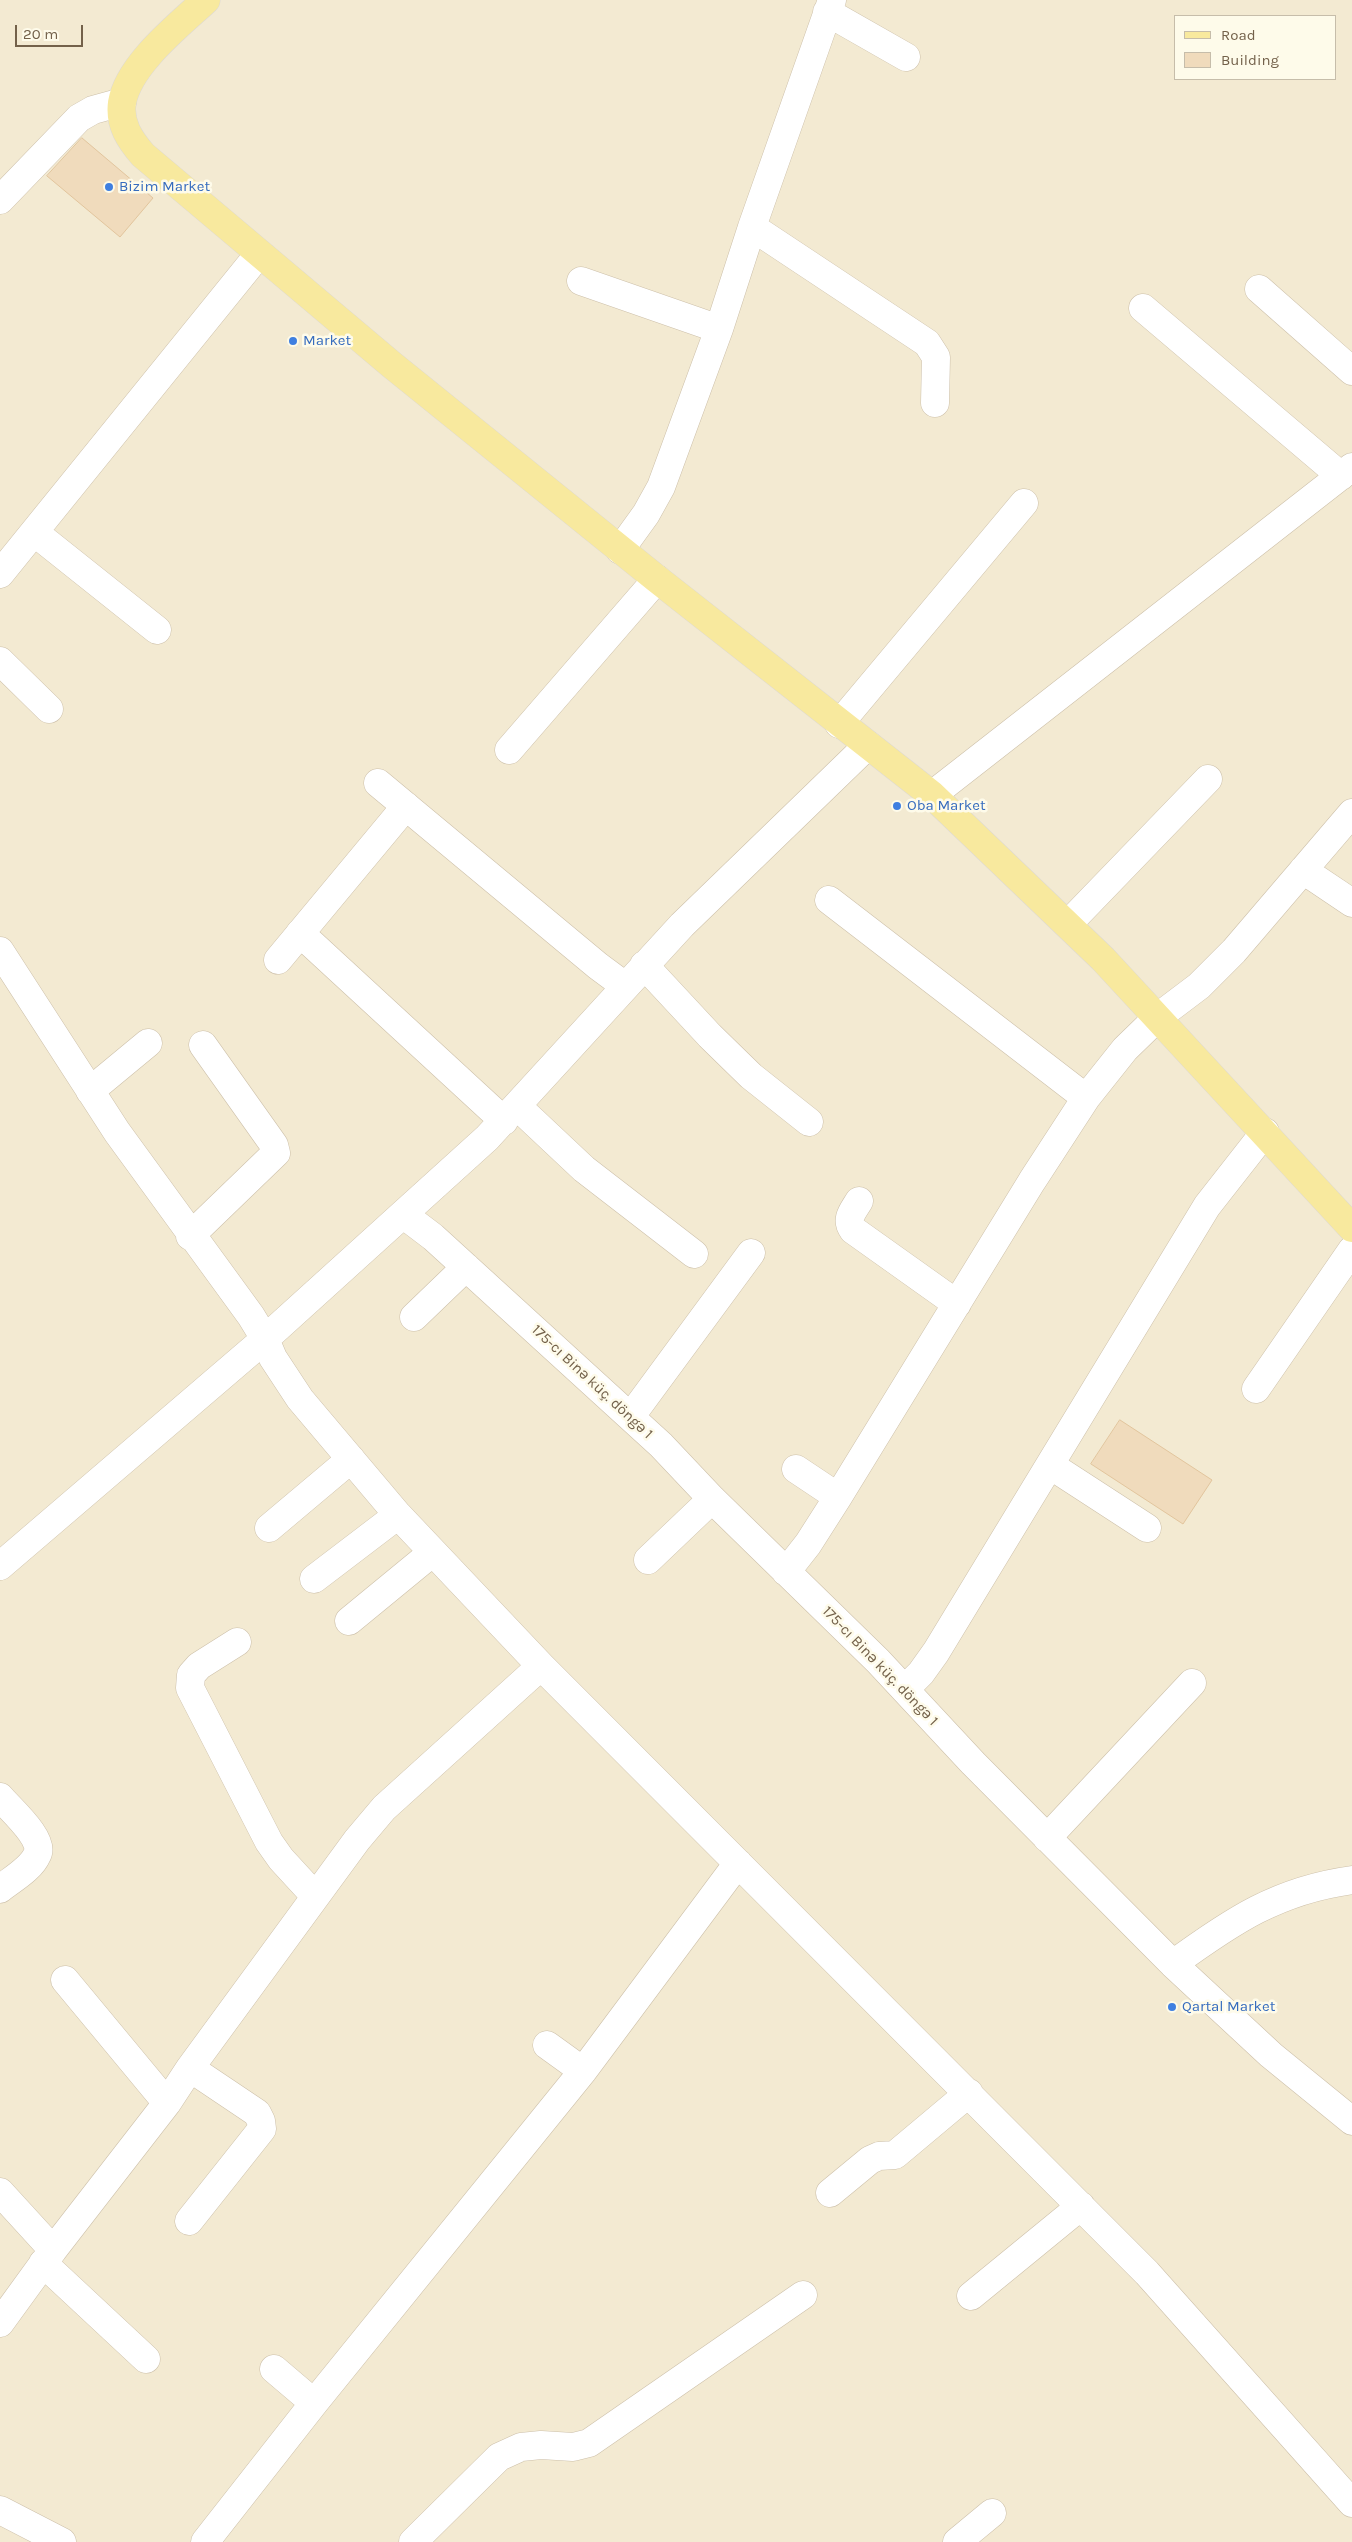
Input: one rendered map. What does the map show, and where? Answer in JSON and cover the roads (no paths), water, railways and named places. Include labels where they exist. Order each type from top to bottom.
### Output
[{"type":"main road","points":[[206,0],[144,62],[134,75],[122,102],[124,127],[131,141],[143,155],[259,254],[620,550],[839,724],[932,795],[1068,924],[1158,1017],[1265,1132],[1351,1230]]},
{"type":"street","points":[[620,550],[646,514],[661,487],[719,329],[752,227],[829,6],[906,57]]},
{"type":"street","points":[[0,200],[79,118],[93,110],[122,102]]},
{"type":"street","points":[[752,227],[927,343],[936,357],[935,402]]},
{"type":"street","points":[[0,574],[259,254]]},
{"type":"street","points":[[581,282],[719,329]]},
{"type":"street","points":[[1259,289],[1352,372]]},
{"type":"street","points":[[932,795],[1347,471],[1143,308]]},
{"type":"street","points":[[839,724],[1024,503]]},
{"type":"street","points":[[34,532],[157,630]]},
{"type":"street","points":[[509,750],[657,580]]},
{"type":"street","points":[[0,661],[49,709]]},
{"type":"street","points":[[0,1566],[404,1216],[511,1114],[644,965],[689,918],[868,745]]},
{"type":"street","points":[[1068,924],[1208,779]]},
{"type":"street","points":[[378,783],[591,960],[625,986]]},
{"type":"street","points":[[278,960],[406,806]]},
{"type":"street","points":[[786,1572],[808,1544],[838,1497],[1032,1181],[1086,1098],[1125,1049],[1158,1017],[1199,986],[1234,952],[1352,813]]},
{"type":"street","points":[[1303,870],[1352,903]]},
{"type":"street","points":[[830,900],[1086,1098]]},
{"type":"street","points":[[300,933],[511,1114],[694,1254]]},
{"type":"street","points":[[0,951],[90,1092],[190,1236],[251,1316],[273,1358],[300,1399],[398,1515],[541,1666],[1147,2273],[1352,2503]]},
{"type":"street","points":[[644,965],[744,1069],[809,1122]]},
{"type":"street","points":[[90,1092],[148,1043]]},
{"type":"street","points":[[190,1236],[276,1153],[274,1145],[203,1045]]},
{"type":"street","points":[[905,1689],[921,1674],[936,1652],[1207,1206],[1265,1132]]},
{"type":"street","points":[[859,1201],[849,1218],[849,1224],[853,1230],[957,1304]]},
{"type":"street","name":"175-cı Binə küç. döngə 1","points":[[404,1216],[433,1237],[631,1416],[786,1572],[842,1624],[973,1763],[1173,1964],[1271,2055],[1352,2121]]},
{"type":"street","points":[[1256,1389],[1351,1230]]},
{"type":"street","points":[[631,1416],[751,1253]]},
{"type":"street","points":[[414,1317],[466,1267]]},
{"type":"street","points":[[269,1528],[351,1459]]},
{"type":"street","points":[[1050,1465],[1147,1528]]},
{"type":"street","points":[[796,1469],[838,1497]]},
{"type":"street","points":[[648,1560],[712,1499]]},
{"type":"street","points":[[314,1579],[398,1515]]},
{"type":"street","points":[[349,1621],[433,1552]]},
{"type":"street","points":[[237,1642],[200,1666],[191,1675],[190,1688],[269,1842],[281,1859],[315,1896]]},
{"type":"street","points":[[0,2323],[48,2256],[167,2103],[190,2068],[315,1896],[384,1808],[541,1666]]},
{"type":"street","points":[[1047,1838],[1192,1683]]},
{"type":"street","points":[[0,1797],[36,1837],[40,1846],[38,1855],[33,1861],[0,1889]]},
{"type":"street","points":[[205,2542],[314,2403],[582,2071],[738,1863]]},
{"type":"street","points":[[1173,1964],[1229,1923],[1291,1894],[1327,1884],[1352,1880]]},
{"type":"street","points":[[65,1980],[167,2103]]},
{"type":"street","points":[[547,2045],[582,2071]]},
{"type":"street","points":[[190,2068],[257,2113],[262,2121],[262,2129],[190,2221]]},
{"type":"street","points":[[830,2193],[870,2160],[879,2156],[895,2155],[969,2093]]},
{"type":"street","points":[[0,2192],[48,2256],[146,2359]]},
{"type":"street","points":[[972,2296],[1081,2206]]},
{"type":"street","points":[[413,2542],[499,2457],[521,2447],[541,2445],[573,2447],[589,2443],[803,2295]]},
{"type":"street","points":[[274,2369],[314,2403]]},
{"type":"street","points":[[0,2510],[62,2542]]},
{"type":"street","points":[[957,2542],[992,2513]]},
{"type":"place","name":"Bizim Market","points":[[109,187]]},
{"type":"place","name":"Market","points":[[293,341]]},
{"type":"place","name":"Oba Market","points":[[897,806]]},
{"type":"place","name":"Qartal Market","points":[[1172,2007]]}]
